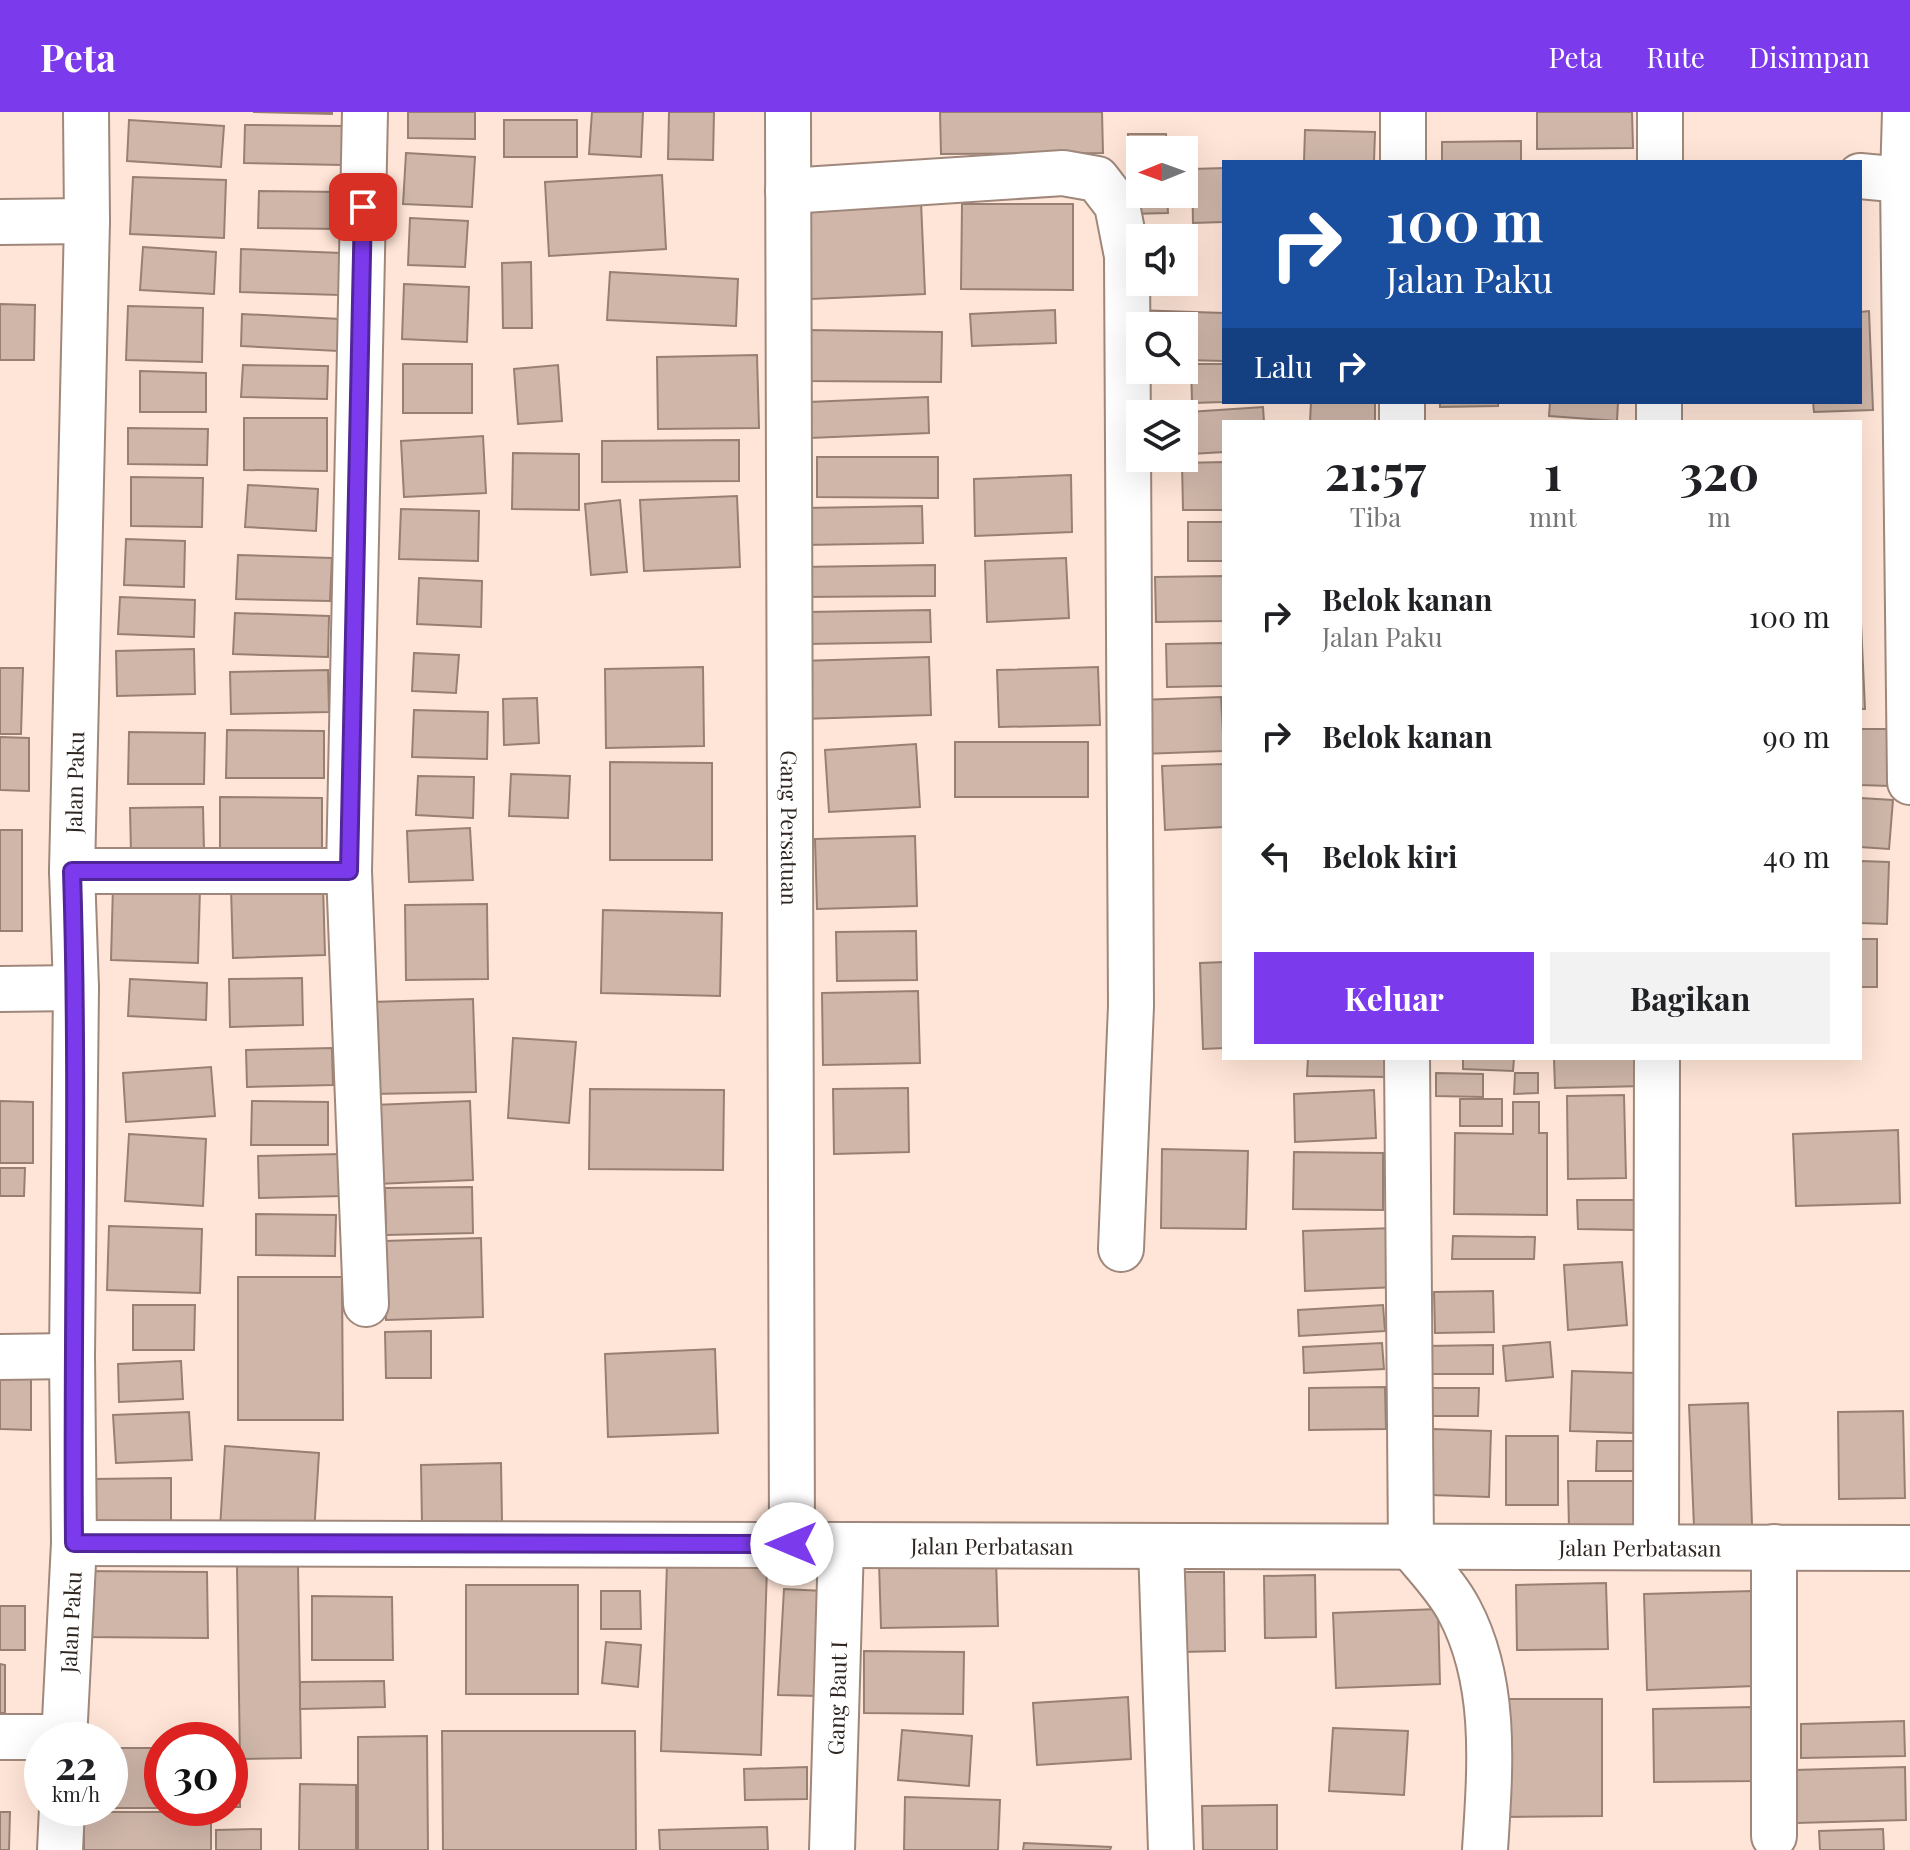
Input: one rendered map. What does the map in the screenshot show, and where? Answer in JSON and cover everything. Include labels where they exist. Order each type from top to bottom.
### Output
[{"type":"street","name":"Jalan Paku","points":[[65,1722],[74,1543],[72,1356],[76,988],[72,871],[87,221],[86,112]]},
{"type":"street","points":[[365,112],[349,871],[366,1304]]},
{"type":"street","name":"Gang Persatuan","points":[[788,112],[792,1544]]},
{"type":"street","points":[[1403,112],[1403,160]]},
{"type":"street","points":[[1660,112],[1660,160]]},
{"type":"street","points":[[1905,112],[1903,180],[1910,782]]},
{"type":"street","points":[[788,191],[1063,173],[1097,179],[1117,205],[1127,256],[1131,1006],[1121,1249]]},
{"type":"street","points":[[1862,176],[1903,180]]},
{"type":"street","points":[[0,222],[87,221]]},
{"type":"street","points":[[72,871],[349,871]]},
{"type":"street","points":[[0,989],[76,988]]},
{"type":"street","points":[[1407,1060],[1411,1547],[1458,1607],[1476,1646],[1485,1684],[1490,1774],[1485,1850]]},
{"type":"street","points":[[1656,1547],[1657,1060]]},
{"type":"street","points":[[0,1357],[72,1356]]},
{"type":"street","name":"Jalan Perbatasan","points":[[74,1543],[1910,1548]]},
{"type":"street","name":"Gang Baut I","points":[[832,1850],[841,1545]]},
{"type":"street","points":[[1161,1546],[1171,1850]]},
{"type":"street","points":[[1774,1547],[1774,1836]]},
{"type":"street","points":[[0,1737],[24,1737]]},
{"type":"street","points":[[60,1850],[61,1826]]},
{"type":"building","points":[[253,112],[332,112],[332,114]]},
{"type":"building","points":[[408,112],[475,112],[475,139],[408,138]]},
{"type":"building","points":[[592,112],[643,112],[641,157],[589,154]]},
{"type":"building","points":[[669,112],[714,112],[713,160],[668,159]]},
{"type":"building","points":[[940,112],[1102,112],[1103,153],[941,154]]},
{"type":"building","points":[[1537,112],[1632,112],[1633,148],[1537,149]]},
{"type":"building","points":[[129,120],[224,126],[221,167],[127,161]]},
{"type":"building","points":[[504,120],[577,120],[577,157],[504,157]]},
{"type":"building","points":[[245,125],[342,126],[342,165],[244,163]]},
{"type":"building","points":[[1305,130],[1375,132],[1374,160],[1304,160]]},
{"type":"building","points":[[1128,134],[1166,136],[1128,136]]},
{"type":"building","points":[[1521,141],[1521,160],[1442,160],[1442,142]]},
{"type":"building","points":[[406,153],[475,157],[472,207],[403,204]]},
{"type":"building","points":[[1222,168],[1222,222],[1193,223],[1193,208],[1198,208],[1198,169]]},
{"type":"building","points":[[662,175],[666,249],[549,256],[545,182]]},
{"type":"building","points":[[133,177],[226,180],[224,238],[130,234]]},
{"type":"building","points":[[259,191],[342,192],[342,229],[258,228]]},
{"type":"building","points":[[921,202],[925,294],[811,299],[807,208]]},
{"type":"building","points":[[962,204],[1073,204],[1073,290],[961,289]]},
{"type":"building","points":[[1129,208],[1168,208],[1168,213],[1129,214]]},
{"type":"building","points":[[410,218],[468,221],[465,267],[408,265]]},
{"type":"building","points":[[143,247],[216,252],[214,294],[140,290]]},
{"type":"building","points":[[241,249],[341,253],[340,295],[240,292]]},
{"type":"building","points":[[531,262],[532,328],[503,328],[502,263]]},
{"type":"building","points":[[610,272],[738,279],[736,326],[607,320]]},
{"type":"building","points":[[404,284],[469,287],[467,342],[402,339]]},
{"type":"building","points":[[0,304],[35,305],[34,360],[0,360]]},
{"type":"building","points":[[128,306],[203,308],[202,362],[126,360]]},
{"type":"building","points":[[1055,310],[1056,343],[972,346],[970,314]]},
{"type":"building","points":[[1133,310],[1194,312],[1134,312]]},
{"type":"building","points":[[1869,311],[1873,410],[1814,412],[1813,404],[1862,404],[1862,312]]},
{"type":"building","points":[[1198,312],[1222,313],[1222,361],[1198,360]]},
{"type":"building","points":[[242,314],[340,319],[338,351],[241,346]]},
{"type":"building","points":[[808,330],[942,332],[941,382],[807,381]]},
{"type":"building","points":[[757,355],[759,428],[658,429],[657,357]]},
{"type":"building","points":[[403,364],[472,364],[472,413],[403,413]]},
{"type":"building","points":[[1198,364],[1222,364],[1222,402],[1192,400],[1192,384],[1198,384]]},
{"type":"building","points":[[243,365],[328,366],[327,399],[241,397]]},
{"type":"building","points":[[558,365],[562,421],[518,424],[514,369]]},
{"type":"building","points":[[140,371],[206,373],[206,412],[140,412]]},
{"type":"building","points":[[928,397],[929,433],[810,438],[809,402]]},
{"type":"building","points":[[1311,404],[1375,404],[1375,420],[1310,420]]},
{"type":"building","points":[[1440,404],[1498,404],[1498,406],[1440,407]]},
{"type":"building","points":[[1550,404],[1618,404],[1617,420],[1549,416]]},
{"type":"building","points":[[1263,407],[1264,420],[1222,420],[1222,452],[1198,454],[1198,411]]},
{"type":"building","points":[[244,418],[327,418],[327,471],[244,470]]},
{"type":"building","points":[[128,428],[208,429],[207,465],[128,464]]},
{"type":"building","points":[[483,436],[486,493],[404,497],[401,441]]},
{"type":"building","points":[[739,440],[739,481],[602,482],[602,441]]},
{"type":"building","points":[[513,453],[579,454],[579,510],[512,509]]},
{"type":"building","points":[[817,457],[938,457],[938,498],[817,497]]},
{"type":"building","points":[[1222,462],[1222,510],[1183,510],[1182,472],[1198,472],[1198,463]]},
{"type":"building","points":[[1071,475],[1072,532],[975,536],[974,479]]},
{"type":"building","points":[[131,477],[203,478],[202,527],[131,526]]},
{"type":"building","points":[[248,485],[318,489],[316,531],[245,527]]},
{"type":"building","points":[[737,496],[740,567],[644,571],[640,500]]},
{"type":"building","points":[[620,500],[627,572],[591,575],[585,504]]},
{"type":"building","points":[[922,506],[923,543],[805,545],[804,508]]},
{"type":"building","points":[[401,509],[479,511],[478,561],[399,559]]},
{"type":"building","points":[[1188,522],[1222,522],[1222,561],[1188,561]]},
{"type":"building","points":[[126,539],[185,541],[184,587],[124,585]]},
{"type":"building","points":[[238,555],[332,558],[330,601],[236,599]]},
{"type":"building","points":[[1066,558],[1069,618],[987,622],[985,561]]},
{"type":"building","points":[[935,565],[935,596],[799,597],[799,567]]},
{"type":"building","points":[[1222,576],[1222,621],[1156,622],[1155,577]]},
{"type":"building","points":[[419,578],[482,581],[481,627],[417,624]]},
{"type":"building","points":[[120,597],[195,600],[194,637],[118,634]]},
{"type":"building","points":[[930,610],[931,642],[807,644],[807,612]]},
{"type":"building","points":[[235,613],[329,616],[328,657],[233,654]]},
{"type":"building","points":[[1222,643],[1222,686],[1167,687],[1166,644]]},
{"type":"building","points":[[1862,644],[1865,709],[1862,709]]},
{"type":"building","points":[[194,649],[195,694],[117,696],[116,651]]},
{"type":"building","points":[[414,653],[459,655],[456,693],[412,691]]},
{"type":"building","points":[[929,657],[931,715],[802,719],[801,661]]},
{"type":"building","points":[[703,667],[704,746],[606,748],[605,669]]},
{"type":"building","points":[[1098,667],[1100,725],[999,727],[997,670]]},
{"type":"building","points":[[0,668],[23,668],[21,734],[0,734]]},
{"type":"building","points":[[328,670],[329,712],[231,714],[230,672]]},
{"type":"building","points":[[1221,697],[1222,751],[1141,754],[1139,700]]},
{"type":"building","points":[[537,698],[539,743],[504,745],[503,699]]},
{"type":"building","points":[[414,710],[488,712],[487,759],[412,757]]},
{"type":"building","points":[[1862,729],[1891,729],[1889,786],[1862,785]]},
{"type":"building","points":[[227,730],[324,731],[324,778],[226,778]]},
{"type":"building","points":[[129,732],[205,733],[204,784],[128,784]]},
{"type":"building","points":[[0,737],[29,738],[29,791],[0,790]]},
{"type":"building","points":[[955,742],[1088,742],[1088,797],[955,797]]},
{"type":"building","points":[[916,744],[920,807],[829,812],[825,750]]},
{"type":"building","points":[[610,762],[712,763],[712,860],[610,860]]},
{"type":"building","points":[[1222,764],[1222,827],[1165,830],[1162,766]]},
{"type":"building","points":[[511,774],[570,776],[568,818],[509,816]]},
{"type":"building","points":[[418,776],[474,777],[473,818],[416,815]]},
{"type":"building","points":[[220,797],[322,798],[322,848],[220,848]]},
{"type":"building","points":[[1862,798],[1893,800],[1889,849],[1862,847]]},
{"type":"building","points":[[203,807],[204,851],[131,853],[130,808]]},
{"type":"building","points":[[470,828],[473,880],[409,882],[407,831]]},
{"type":"building","points":[[0,830],[22,830],[22,931],[0,931]]},
{"type":"building","points":[[915,836],[917,906],[817,909],[815,839]]},
{"type":"building","points":[[1862,861],[1889,862],[1887,924],[1862,923]]},
{"type":"building","points":[[323,884],[325,955],[233,958],[231,887]]},
{"type":"building","points":[[113,886],[200,888],[198,963],[111,960]]},
{"type":"building","points":[[487,904],[488,979],[406,980],[405,905]]},
{"type":"building","points":[[603,910],[722,913],[720,996],[601,993]]},
{"type":"building","points":[[916,931],[917,980],[837,981],[836,932]]},
{"type":"building","points":[[1862,939],[1877,939],[1877,987],[1862,987]]},
{"type":"building","points":[[1222,962],[1222,1048],[1203,1049],[1200,963]]},
{"type":"building","points":[[302,978],[303,1025],[230,1027],[229,979]]},
{"type":"building","points":[[130,979],[207,983],[206,1020],[128,1016]]},
{"type":"building","points":[[918,991],[920,1063],[823,1065],[822,993]]},
{"type":"building","points":[[473,999],[476,1092],[372,1094],[370,1002]]},
{"type":"building","points":[[513,1038],[576,1042],[569,1123],[508,1118]]},
{"type":"building","points":[[332,1048],[333,1085],[247,1087],[246,1050]]},
{"type":"building","points":[[1308,1060],[1389,1060],[1389,1077],[1307,1076]]},
{"type":"building","points":[[1463,1060],[1514,1060],[1513,1071],[1463,1069]]},
{"type":"building","points":[[1554,1060],[1644,1060],[1645,1086],[1555,1088]]},
{"type":"building","points":[[211,1067],[215,1116],[126,1122],[123,1073]]},
{"type":"building","points":[[1436,1073],[1483,1074],[1483,1097],[1436,1096]]},
{"type":"building","points":[[1515,1073],[1538,1073],[1538,1093],[1514,1094]]},
{"type":"building","points":[[908,1088],[909,1152],[834,1154],[833,1089]]},
{"type":"building","points":[[590,1089],[724,1090],[723,1170],[589,1169]]},
{"type":"building","points":[[1374,1090],[1376,1138],[1295,1142],[1294,1094]]},
{"type":"building","points":[[1624,1095],[1626,1178],[1568,1179],[1567,1096]]},
{"type":"building","points":[[1460,1099],[1502,1099],[1502,1126],[1460,1126]]},
{"type":"building","points":[[0,1101],[33,1102],[33,1163],[0,1163]]},
{"type":"building","points":[[252,1101],[328,1102],[328,1145],[251,1145]]},
{"type":"building","points":[[470,1101],[473,1180],[376,1184],[374,1105]]},
{"type":"building","points":[[1513,1102],[1539,1102],[1539,1133],[1547,1133],[1547,1215],[1454,1214],[1455,1133],[1513,1134]]},
{"type":"building","points":[[1898,1130],[1900,1203],[1796,1206],[1793,1134]]},
{"type":"building","points":[[129,1134],[206,1139],[203,1206],[125,1201]]},
{"type":"building","points":[[1162,1149],[1248,1151],[1246,1229],[1161,1228]]},
{"type":"building","points":[[1294,1152],[1383,1153],[1383,1210],[1293,1209]]},
{"type":"building","points":[[342,1154],[343,1196],[259,1198],[258,1156]]},
{"type":"building","points":[[0,1168],[25,1168],[24,1196],[0,1196]]},
{"type":"building","points":[[472,1187],[473,1233],[386,1235],[385,1188]]},
{"type":"building","points":[[1577,1200],[1634,1200],[1635,1230],[1578,1229]]},
{"type":"building","points":[[256,1214],[336,1215],[335,1256],[256,1255]]},
{"type":"building","points":[[109,1226],[202,1229],[200,1293],[107,1290]]},
{"type":"building","points":[[1395,1228],[1397,1287],[1305,1291],[1303,1231]]},
{"type":"building","points":[[1453,1236],[1535,1237],[1534,1259],[1452,1259]]},
{"type":"building","points":[[481,1238],[483,1317],[386,1320],[384,1241]]},
{"type":"building","points":[[1622,1262],[1627,1325],[1568,1330],[1564,1265]]},
{"type":"building","points":[[238,1277],[342,1277],[343,1420],[238,1420]]},
{"type":"building","points":[[1493,1291],[1494,1332],[1435,1333],[1434,1292]]},
{"type":"building","points":[[133,1305],[195,1305],[194,1350],[133,1350]]},
{"type":"building","points":[[1383,1305],[1385,1331],[1299,1336],[1298,1310]]},
{"type":"building","points":[[431,1331],[431,1378],[386,1378],[385,1332]]},
{"type":"building","points":[[1550,1342],[1553,1377],[1506,1381],[1503,1346]]},
{"type":"building","points":[[1382,1343],[1384,1369],[1304,1373],[1303,1347]]},
{"type":"building","points":[[1493,1345],[1493,1374],[1425,1374],[1424,1346]]},
{"type":"building","points":[[715,1349],[718,1433],[608,1437],[605,1354]]},
{"type":"building","points":[[181,1361],[183,1399],[119,1402],[118,1364]]},
{"type":"building","points":[[0,1369],[31,1369],[31,1430],[0,1429]]},
{"type":"building","points":[[1572,1371],[1636,1373],[1633,1433],[1570,1431]]},
{"type":"building","points":[[1385,1387],[1386,1429],[1309,1430],[1309,1388]]},
{"type":"building","points":[[1427,1388],[1479,1388],[1478,1416],[1426,1416]]},
{"type":"building","points":[[1748,1403],[1752,1525],[1694,1527],[1689,1405]]},
{"type":"building","points":[[1903,1411],[1905,1498],[1839,1499],[1838,1412]]},
{"type":"building","points":[[189,1412],[192,1460],[116,1463],[113,1415]]},
{"type":"building","points":[[1433,1429],[1491,1431],[1489,1497],[1431,1495]]},
{"type":"building","points":[[1506,1436],[1558,1436],[1558,1505],[1506,1505]]},
{"type":"building","points":[[1597,1441],[1646,1441],[1645,1471],[1596,1471]]},
{"type":"building","points":[[225,1446],[319,1453],[314,1534],[220,1529]]},
{"type":"building","points":[[501,1463],[502,1522],[422,1524],[421,1465]]},
{"type":"building","points":[[171,1478],[171,1526],[93,1527],[92,1479]]},
{"type":"building","points":[[1568,1481],[1644,1481],[1644,1529],[1569,1529]]},
{"type":"building","points":[[996,1560],[998,1626],[881,1628],[879,1562]]},
{"type":"building","points":[[667,1563],[767,1567],[761,1755],[661,1751]]},
{"type":"building","points":[[237,1566],[298,1566],[301,1758],[248,1759],[248,1722],[239,1722]]},
{"type":"building","points":[[81,1571],[207,1572],[208,1638],[80,1637]]},
{"type":"building","points":[[1179,1572],[1224,1572],[1225,1651],[1181,1652]]},
{"type":"building","points":[[1315,1575],[1316,1637],[1265,1638],[1264,1576]]},
{"type":"building","points":[[1606,1583],[1608,1649],[1517,1650],[1516,1585]]},
{"type":"building","points":[[466,1585],[578,1585],[578,1694],[466,1694]]},
{"type":"building","points":[[784,1589],[824,1591],[818,1696],[778,1695]]},
{"type":"building","points":[[601,1591],[640,1591],[641,1629],[601,1629]]},
{"type":"building","points":[[1752,1591],[1755,1686],[1647,1690],[1644,1594]]},
{"type":"building","points":[[312,1596],[392,1597],[393,1660],[312,1660]]},
{"type":"building","points":[[0,1606],[25,1606],[25,1650],[0,1650]]},
{"type":"building","points":[[1438,1609],[1440,1684],[1336,1688],[1333,1613]]},
{"type":"building","points":[[606,1642],[641,1645],[638,1687],[602,1683]]},
{"type":"building","points":[[864,1651],[964,1652],[963,1714],[864,1713]]},
{"type":"building","points":[[0,1664],[5,1665],[5,1713],[0,1713]]},
{"type":"building","points":[[384,1681],[385,1707],[300,1709],[300,1682]]},
{"type":"building","points":[[1128,1697],[1131,1759],[1037,1765],[1033,1703]]},
{"type":"building","points":[[1502,1699],[1602,1699],[1602,1816],[1502,1817]]},
{"type":"building","points":[[1754,1707],[1756,1781],[1654,1782],[1653,1709]]},
{"type":"building","points":[[1904,1721],[1905,1756],[1801,1758],[1801,1724]]},
{"type":"building","points":[[1333,1728],[1408,1731],[1404,1795],[1329,1791]]},
{"type":"building","points":[[902,1730],[972,1736],[969,1786],[898,1780]]},
{"type":"building","points":[[442,1731],[635,1731],[636,1850],[443,1850]]},
{"type":"building","points":[[427,1736],[428,1850],[358,1850],[358,1737]]},
{"type":"building","points":[[128,1748],[144,1748],[144,1808],[128,1808]]},
{"type":"building","points":[[807,1767],[807,1799],[745,1800],[744,1769]]},
{"type":"building","points":[[1905,1767],[1906,1820],[1796,1823],[1794,1770]]},
{"type":"building","points":[[300,1784],[356,1785],[356,1850],[299,1850]]},
{"type":"building","points":[[905,1797],[1000,1800],[998,1850],[904,1850]]},
{"type":"building","points":[[1277,1805],[1277,1850],[1203,1850],[1202,1806]]},
{"type":"building","points":[[0,1812],[10,1812],[9,1850],[0,1850]]},
{"type":"building","points":[[128,1812],[144,1812],[144,1826],[211,1826],[211,1850],[84,1850],[84,1826],[128,1826]]},
{"type":"building","points":[[767,1827],[768,1850],[660,1850],[659,1830]]},
{"type":"building","points":[[261,1829],[261,1850],[216,1850],[216,1830]]},
{"type":"building","points":[[1883,1829],[1884,1850],[1820,1850],[1819,1831]]},
{"type":"building","points":[[1024,1843],[1111,1847],[1110,1850],[1023,1850]]},
{"type":"route","points":[[363,207],[349,871],[72,871],[76,988],[72,1356],[74,1543],[792,1544]]}]
